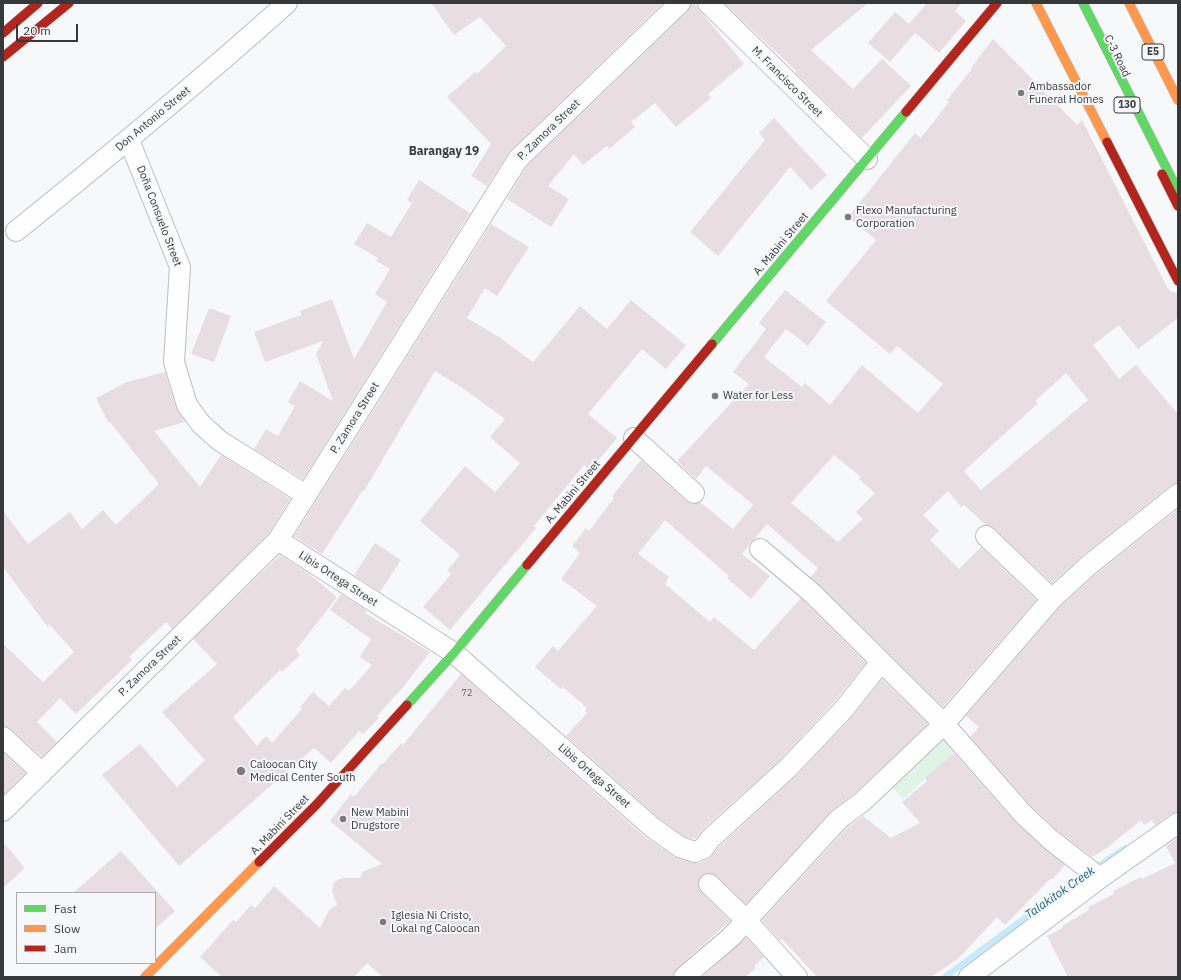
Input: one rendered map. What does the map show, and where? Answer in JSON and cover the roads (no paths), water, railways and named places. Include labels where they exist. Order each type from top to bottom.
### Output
[{"type":"main road","points":[[3,34],[38,3]]},
{"type":"main road","points":[[3,57],[69,3]]},
{"type":"main road","points":[[1036,3],[1178,281]]},
{"type":"main road","name":"C-3 Road","points":[[1077,3],[1178,206]]},
{"type":"main road","points":[[1083,3],[1178,191]]},
{"type":"main road","name":"E5","points":[[1129,3],[1178,100]]},
{"type":"main road","points":[[1137,3],[1178,86]]},
{"type":"main road","name":"A. Mabini Street","points":[[145,977],[316,805],[454,653],[867,159],[991,5]]},
{"type":"street","name":"Don Antonio Street","points":[[16,231],[129,140],[222,61],[287,3]]},
{"type":"street","name":"P. Zamora Street","points":[[3,811],[278,540],[518,159],[680,3]]},
{"type":"street","name":"M. Francisco Street","points":[[708,3],[867,159]]},
{"type":"street","name":"Doña Consuelo Street","points":[[129,140],[180,267],[174,362],[187,405],[201,424],[220,441],[306,495]]},
{"type":"street","points":[[634,438],[694,493]]},
{"type":"street","points":[[684,977],[731,937],[839,819],[862,802],[944,724],[1052,599],[1089,565],[1178,494]]},
{"type":"street","points":[[986,536],[1052,599]]},
{"type":"street","name":"Libis Ortega Street","points":[[278,540],[454,653],[653,828],[680,847],[695,852],[704,848],[710,839],[788,768],[844,709],[881,662]]},
{"type":"street","points":[[760,549],[813,594],[944,724],[1024,815],[1051,840],[1100,878]]},
{"type":"street","points":[[3,737],[42,773]]},
{"type":"street","points":[[969,977],[1100,878],[1178,823]]},
{"type":"street","points":[[709,884],[746,920],[797,977]]},
{"type":"waterway","name":"Talakitok Creek","points":[[945,977],[1053,897],[1125,848]]},
{"type":"place","name":"Ambassador Funeral Homes","points":[[1021,93]]},
{"type":"place","name":"Flexo Manufacturing Corporation","points":[[848,217]]},
{"type":"place","name":"Water for Less","points":[[715,396]]},
{"type":"place","name":"Caloocan City Medical Center South","points":[[241,771]]},
{"type":"place","name":"New Mabini Drugstore","points":[[343,819]]},
{"type":"place","name":"Iglesia Ni Cristo, Lokal ng Caloocan","points":[[383,922]]},
{"type":"district","name":"Barangay 19","points":[[444,152]]}]
